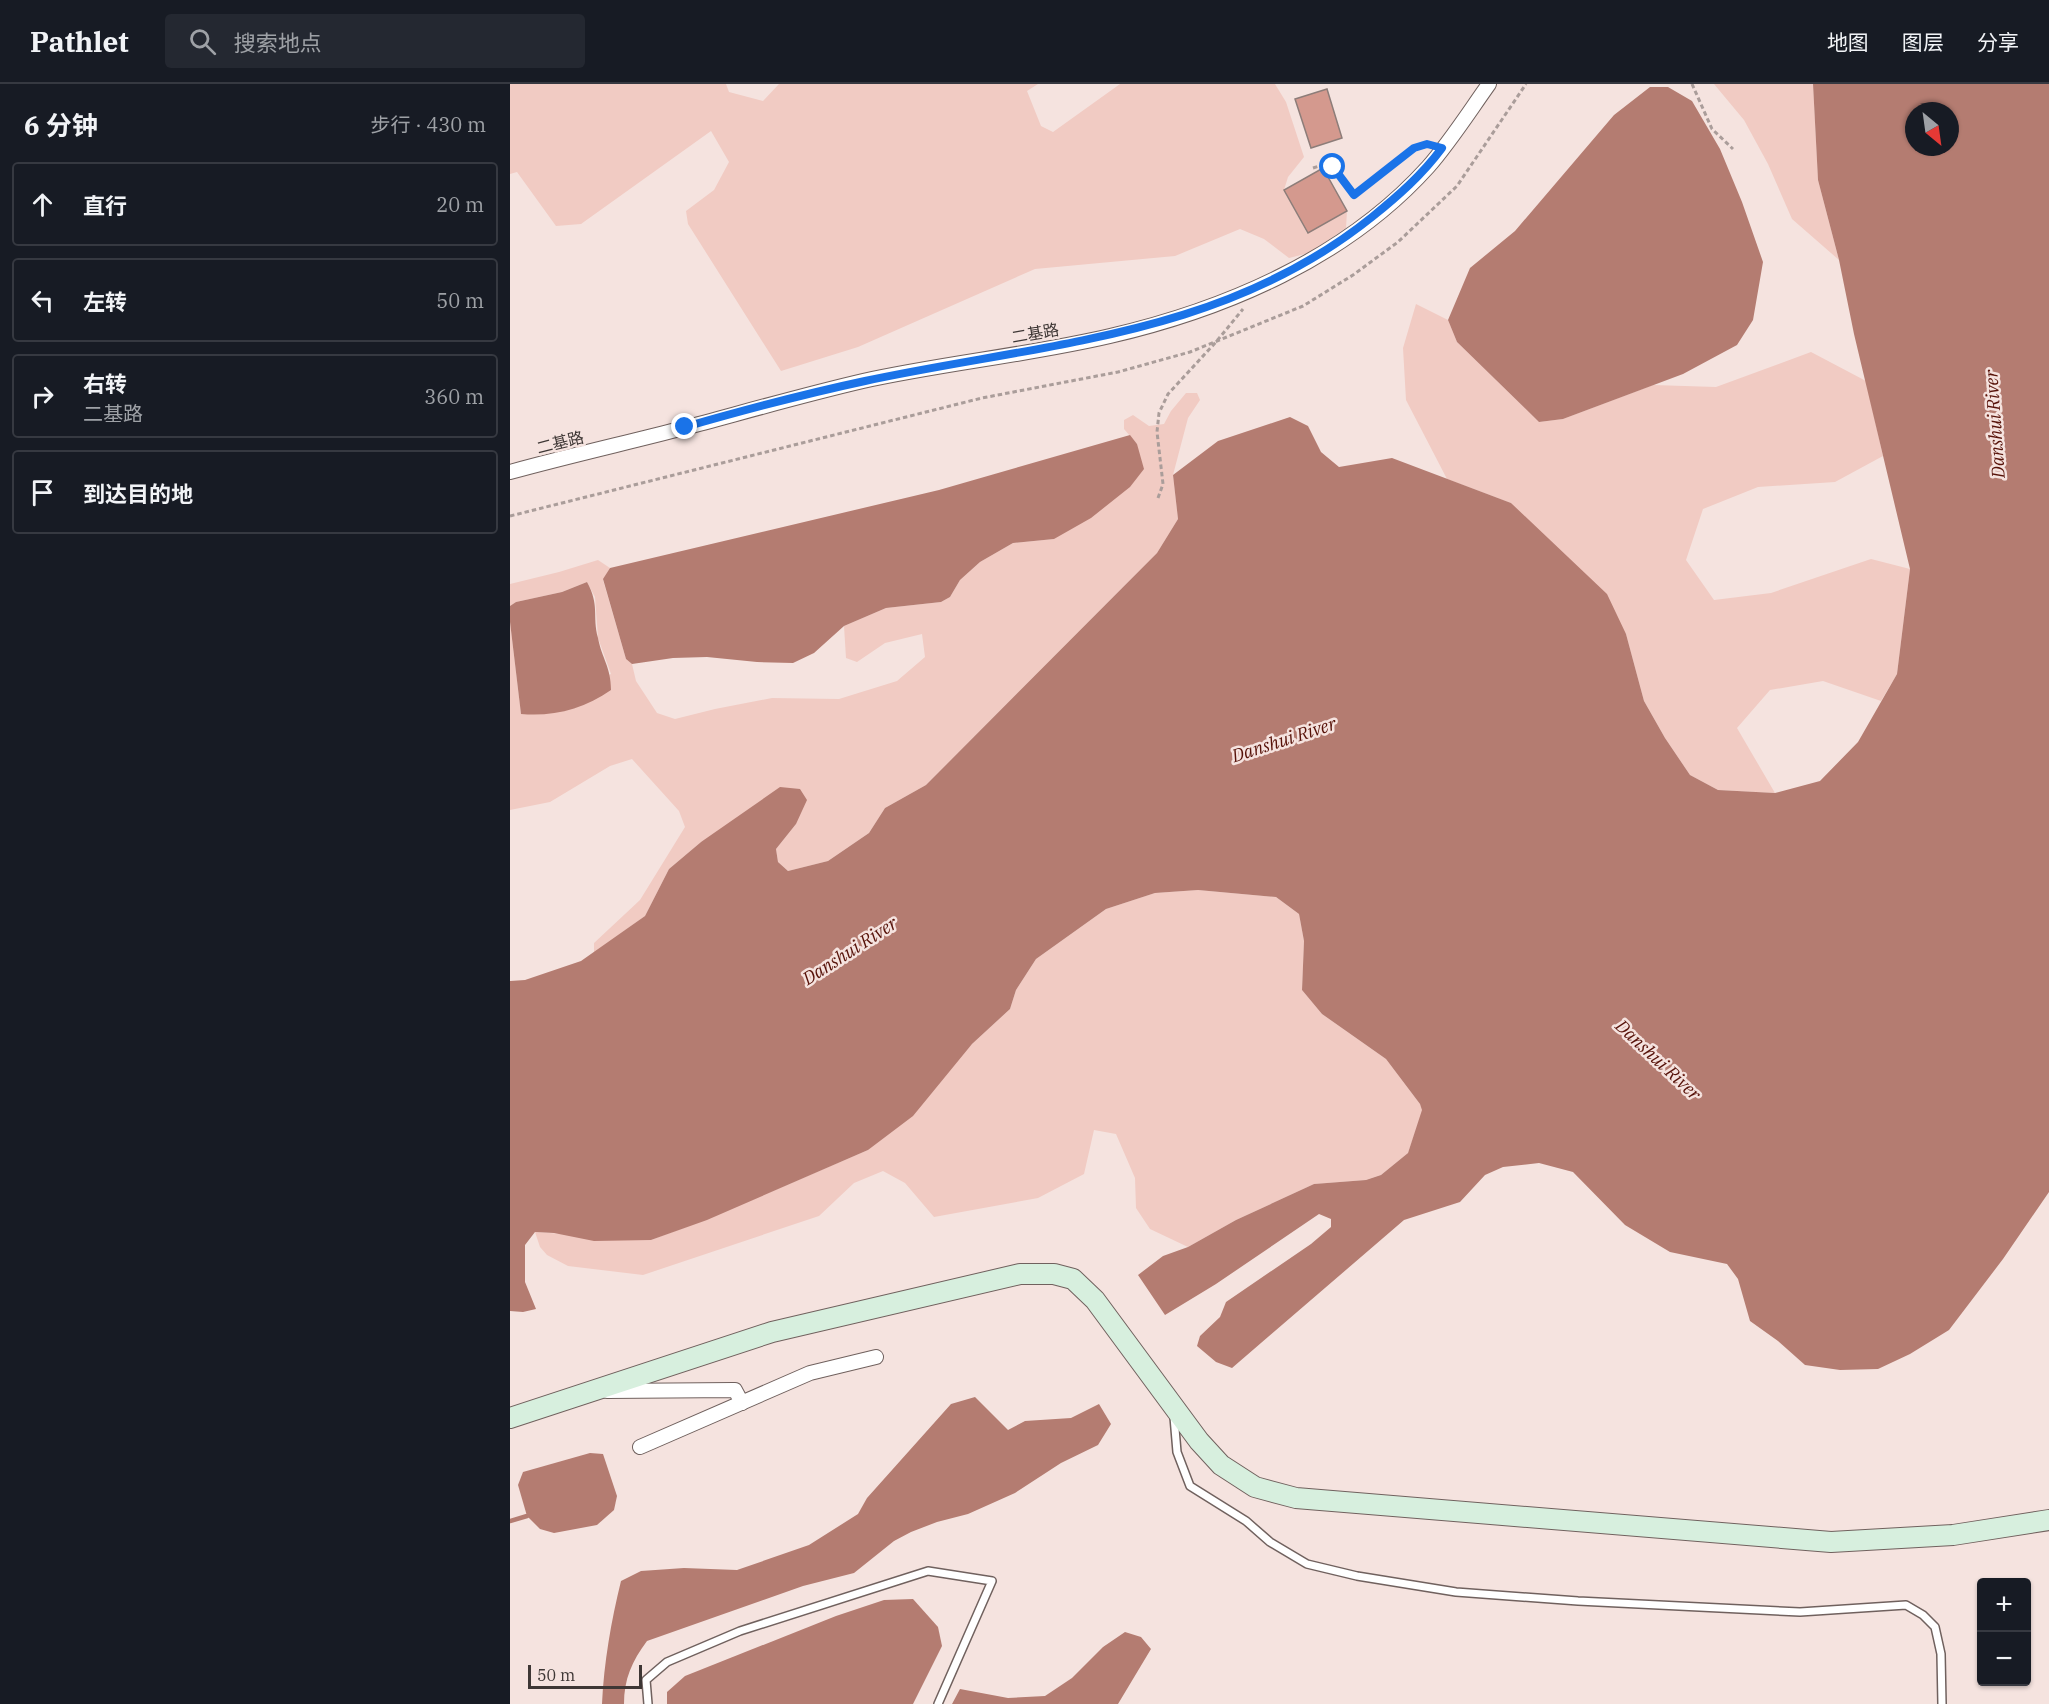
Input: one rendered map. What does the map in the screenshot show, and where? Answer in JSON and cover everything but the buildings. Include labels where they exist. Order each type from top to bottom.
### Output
[{"type":"street","name":"二基路","points":[[510,472],[740,411],[864,381],[1108,336],[1190,314],[1262,284],[1326,250],[1359,228],[1398,196],[1428,167],[1489,84]]},
{"type":"street","points":[[510,1418],[772,1332],[1020,1274],[1054,1274],[1074,1279],[1095,1300],[1199,1441],[1221,1465],[1255,1487],[1296,1498],[1831,1542],[1953,1536],[2049,1520]]},
{"type":"street","points":[[640,1447],[810,1373],[876,1357]]},
{"type":"street","points":[[590,1391],[735,1390],[742,1403]]},
{"type":"lane","points":[[1173,1405],[1178,1452],[1190,1486],[1246,1521],[1270,1542],[1307,1564],[1357,1576],[1456,1592],[1578,1601],[1800,1612],[1906,1605],[1923,1615],[1935,1627],[1941,1654],[1942,1704]]},
{"type":"lane","points":[[648,1704],[646,1680],[667,1662],[740,1630],[928,1571],[992,1581],[938,1704]]},
{"type":"path","points":[[1692,84],[1712,129],[1733,149]]},
{"type":"path","points":[[1313,168],[1322,165],[1333,167],[1354,195],[1414,148],[1427,144],[1442,148]]},
{"type":"path","points":[[1158,498],[1163,484],[1157,432],[1159,413],[1168,394],[1216,342],[1262,284]]},
{"type":"shaded area","points":[[510,84],[726,84],[729,92],[763,101],[779,84],[1038,84],[1027,91],[1041,126],[1053,132],[1120,84],[1275,84],[1286,102],[1304,157],[1288,177],[1284,190],[1307,233],[1347,211],[1346,228],[1309,253],[1289,258],[1264,239],[1240,229],[1175,256],[1035,269],[858,347],[781,371],[688,224],[686,211],[714,190],[729,162],[711,131],[581,224],[556,226],[517,172],[510,174]]},
{"type":"shaded area","points":[[1714,84],[1813,84],[1818,180],[1839,260],[1792,219],[1768,164],[1744,120]]},
{"type":"shaded area","points":[[1416,304],[1448,320],[1457,342],[1539,422],[1563,419],[1653,385],[1716,387],[1811,352],[1866,381],[1883,456],[1835,482],[1758,487],[1703,509],[1686,560],[1714,600],[1771,593],[1871,559],[1910,569],[1897,674],[1881,701],[1823,681],[1770,690],[1737,728],[1775,793],[1718,790],[1690,775],[1644,701],[1626,634],[1511,503],[1447,479],[1406,400],[1403,348]]},
{"type":"shaded area","points":[[1186,393],[1197,393],[1200,400],[1188,418],[1173,475],[1178,519],[1157,553],[926,785],[885,808],[869,833],[828,861],[788,871],[778,862],[776,849],[796,824],[701,842],[669,869],[645,916],[594,953],[594,943],[640,900],[685,827],[679,811],[632,759],[610,766],[550,802],[510,810],[510,622],[521,714],[611,674],[598,638],[595,597],[587,582],[562,592],[516,602],[510,606],[510,584],[598,560],[610,568],[603,580],[626,659],[632,664],[636,681],[657,713],[675,719],[772,698],[839,699],[897,681],[925,657],[922,634],[885,643],[857,662],[846,658],[844,626],[886,608],[941,602],[950,597],[960,580],[980,562],[1013,543],[1054,539],[1137,444],[1124,429],[1124,420],[1133,415],[1149,426],[1164,424],[1171,411]]},
{"type":"shaded area","points":[[1198,890],[1276,897],[1299,914],[1304,941],[1302,990],[1322,1014],[1386,1059],[1423,1110],[1408,1153],[1381,1175],[1366,1180],[1314,1184],[1236,1220],[1188,1247],[1150,1229],[1136,1208],[1135,1178],[1116,1134],[1094,1130],[1084,1174],[1038,1198],[934,1217],[905,1183],[883,1171],[854,1183],[819,1216],[643,1275],[568,1266],[547,1255],[540,1247],[535,1232],[651,1240],[707,1219],[868,1150],[972,1044],[1010,1009],[1016,990],[1036,959],[1106,909],[1155,893]]},
{"type":"water","name":"Danshui River","points":[[1813,84],[2049,84],[2049,1192],[2003,1259],[1949,1330],[1910,1354],[1878,1369],[1840,1370],[1805,1365],[1778,1341],[1750,1321],[1738,1279],[1727,1264],[1670,1252],[1625,1225],[1573,1172],[1539,1163],[1503,1167],[1485,1175],[1460,1202],[1404,1220],[1232,1368],[1216,1362],[1197,1346],[1200,1336],[1220,1317],[1226,1302],[1311,1244],[1331,1227],[1331,1219],[1319,1214],[1216,1284],[1165,1315],[1138,1275],[1163,1256],[1188,1247],[1236,1220],[1314,1184],[1366,1180],[1381,1175],[1408,1153],[1422,1110],[1420,1104],[1386,1059],[1322,1014],[1302,990],[1304,941],[1299,914],[1276,897],[1198,890],[1155,893],[1106,909],[1036,959],[1016,990],[1010,1009],[972,1044],[913,1116],[868,1150],[707,1220],[651,1240],[594,1241],[554,1233],[535,1232],[525,1245],[525,1282],[536,1309],[523,1312],[510,1311],[510,981],[525,980],[581,961],[645,916],[669,869],[701,842],[780,787],[800,789],[807,800],[796,824],[776,849],[778,862],[788,871],[828,861],[869,833],[885,808],[926,785],[1157,553],[1178,519],[1173,475],[1218,441],[1290,417],[1308,426],[1321,452],[1339,467],[1392,458],[1511,503],[1607,594],[1626,634],[1644,701],[1690,775],[1718,790],[1775,793],[1820,781],[1858,742],[1897,674],[1910,569],[1854,334],[1839,260],[1818,180]]},
{"type":"water","points":[[1650,87],[1668,87],[1692,101],[1720,149],[1763,262],[1753,320],[1737,345],[1683,374],[1563,419],[1539,422],[1457,342],[1448,320],[1470,268],[1515,231],[1614,115]]},
{"type":"water","points":[[1130,435],[1137,444],[1144,469],[1130,487],[1091,518],[1054,539],[1013,543],[980,562],[960,580],[950,597],[941,602],[886,608],[844,626],[814,653],[793,663],[707,657],[673,658],[632,664],[626,659],[603,579],[610,568],[939,490]]},
{"type":"water","points":[[587,582],[595,604],[596,630],[610,675],[611,690],[601,697],[568,710],[545,714],[521,714],[510,606],[516,602],[562,592]]},
{"type":"water","points":[[975,1397],[1008,1430],[1025,1421],[1071,1418],[1099,1404],[1111,1424],[1098,1445],[1061,1463],[1015,1493],[968,1514],[911,1532],[894,1541],[854,1573],[803,1586],[647,1641],[630,1671],[625,1686],[624,1704],[602,1704],[608,1642],[621,1581],[641,1571],[684,1568],[737,1570],[809,1545],[858,1514],[867,1498],[951,1404]]},
{"type":"water","points":[[590,1453],[603,1454],[617,1496],[614,1510],[597,1525],[554,1533],[540,1529],[527,1516],[518,1485],[523,1472]]},
{"type":"water","points":[[913,1599],[938,1627],[942,1646],[913,1704],[667,1704],[667,1692],[685,1676],[836,1616],[884,1600]]},
{"type":"water","points":[[1125,1632],[1141,1637],[1151,1649],[1118,1704],[952,1704],[960,1689],[1008,1698],[1045,1696],[1072,1678],[1103,1647]]},
{"type":"waterway","points":[[510,1521],[527,1516]]},
{"type":"route","points":[[685,427],[740,411],[864,381],[1055,347],[1108,336],[1190,314],[1262,284],[1326,250],[1359,228],[1398,196],[1428,167],[1442,148],[1427,144],[1414,148],[1354,195],[1333,167]]}]
